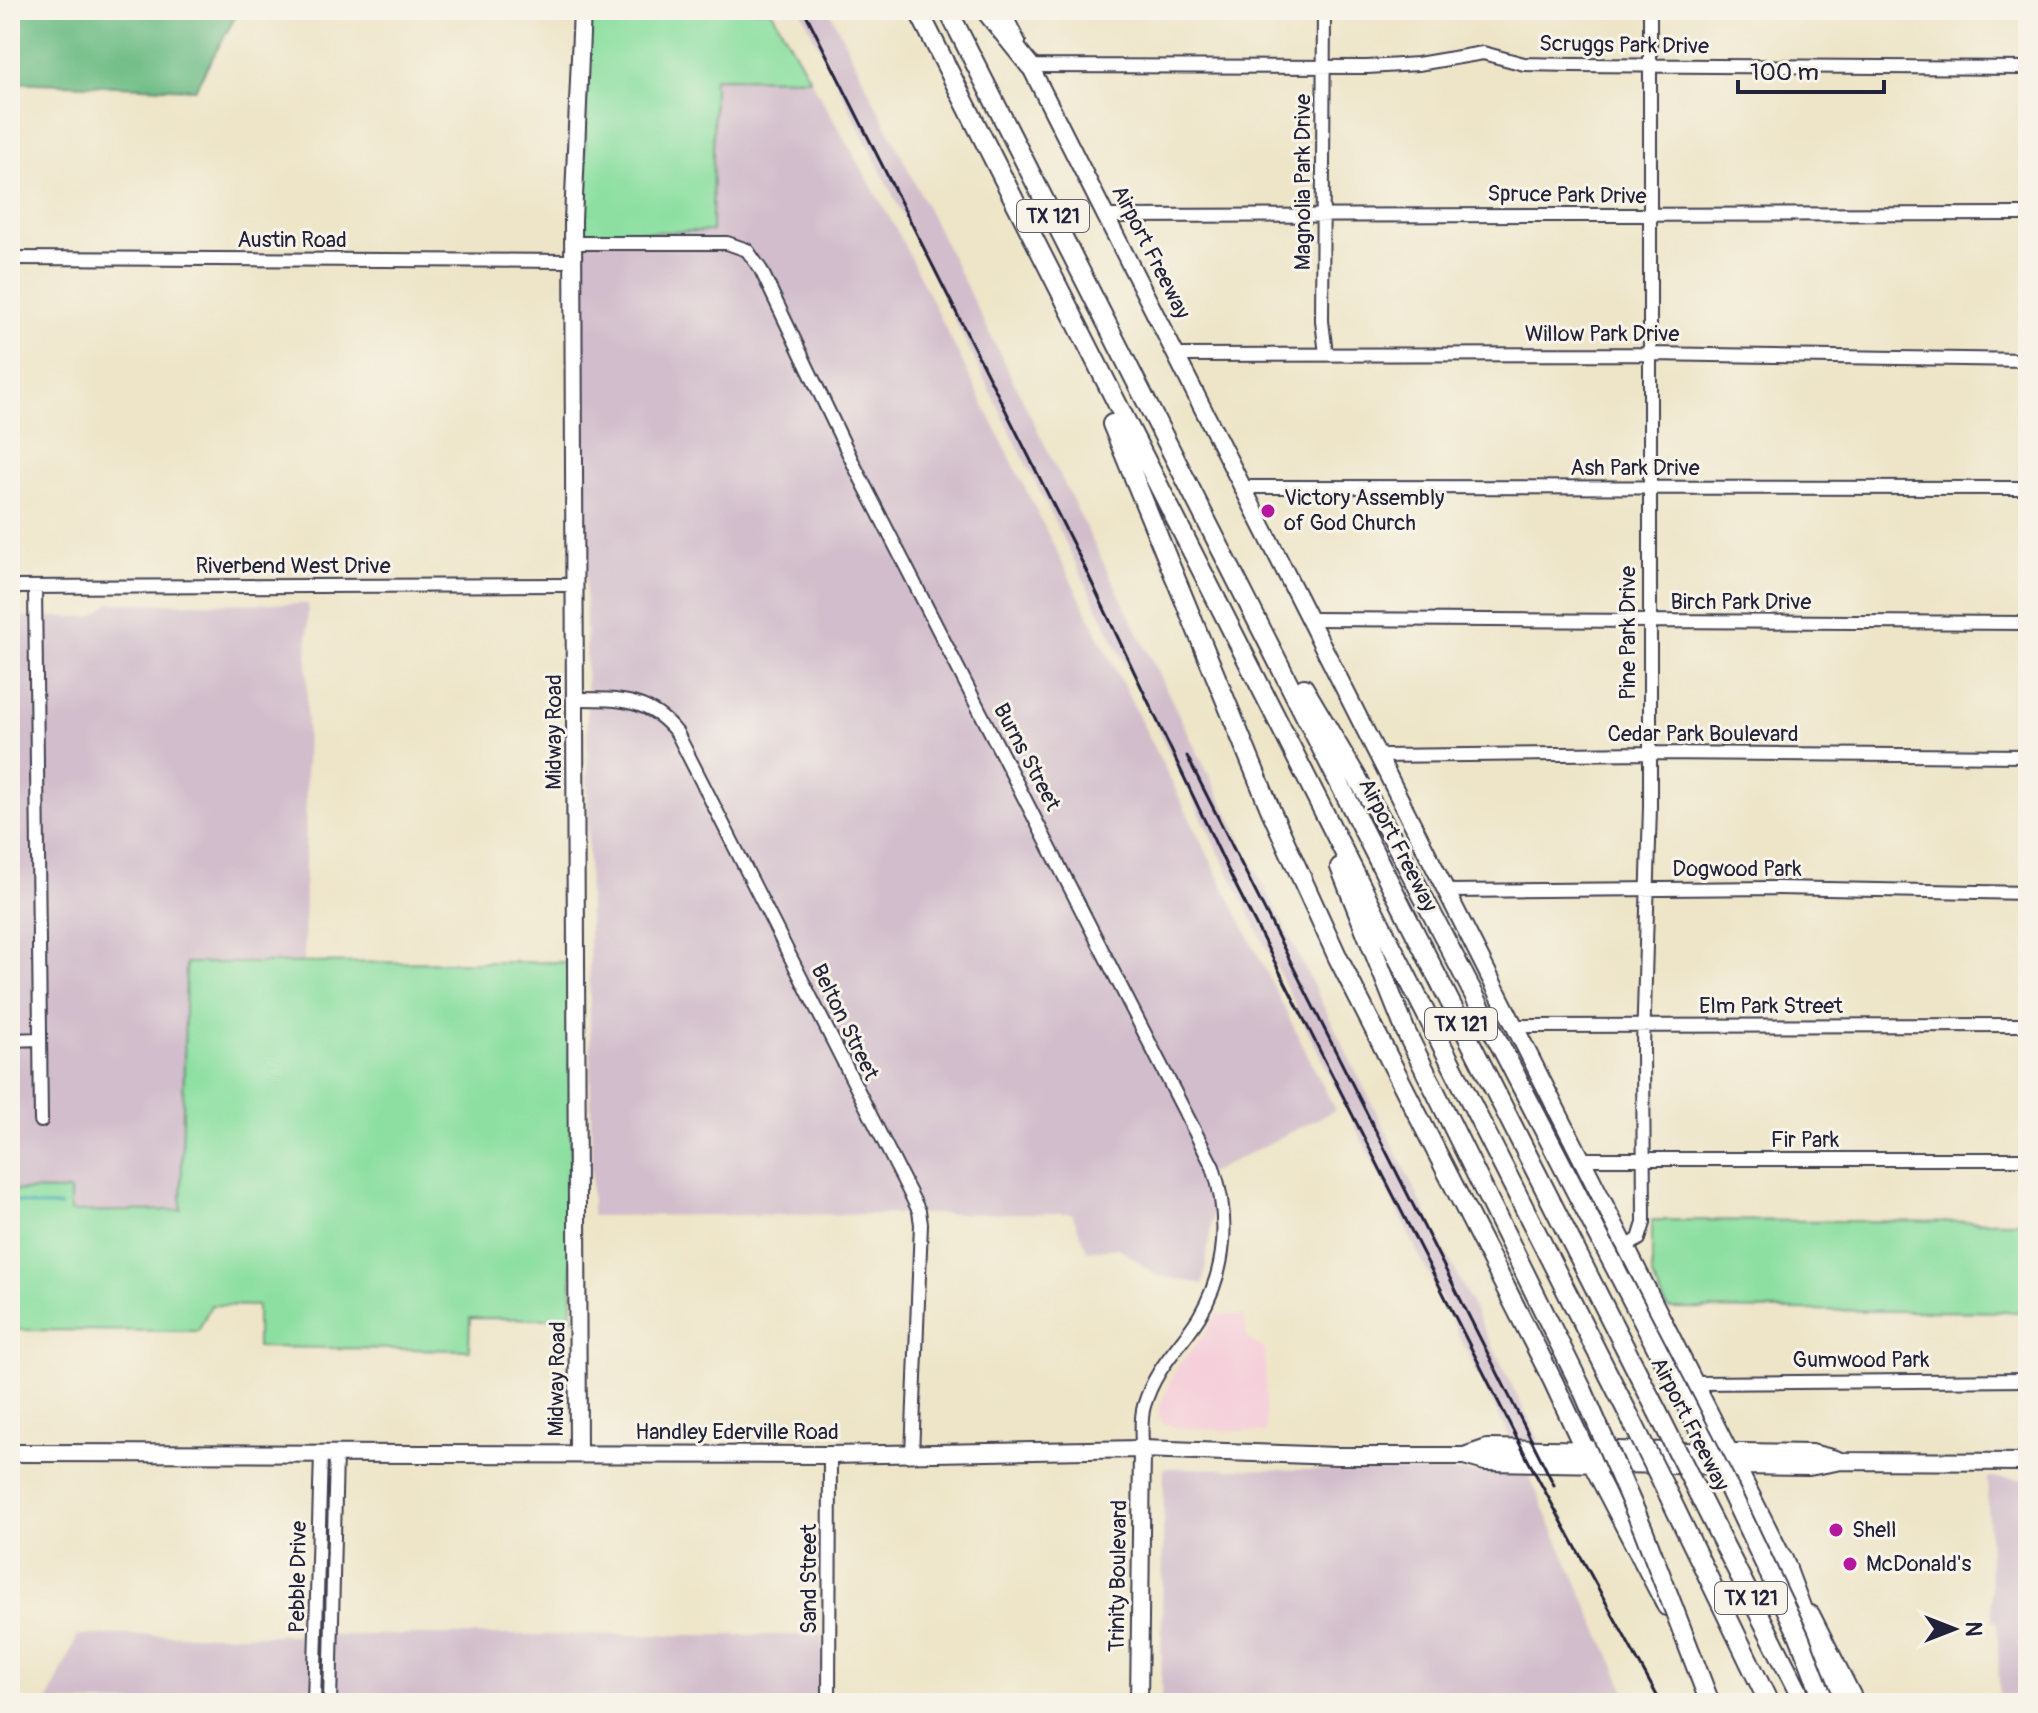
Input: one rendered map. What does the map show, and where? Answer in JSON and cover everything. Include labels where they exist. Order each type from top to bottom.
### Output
[{"type":"highway","name":"TX 121","points":[[918,10],[1067,310],[1630,1417],[1769,1703]]},
{"type":"highway","name":"Airport Freeway","points":[[948,10],[1804,1703]]},
{"type":"highway","points":[[985,10],[1030,66]]},
{"type":"highway","points":[[1067,310],[1076,347],[1129,460],[1271,811],[1338,958],[1553,1381],[1587,1456]]},
{"type":"highway","points":[[1266,637],[1301,683],[1346,757],[1471,989],[1724,1478],[1799,1636],[1825,1703]]},
{"type":"highway","points":[[1296,757],[1406,1032],[1583,1391],[1713,1703]]},
{"type":"highway","points":[[1783,1559],[1837,1703]]},
{"type":"main road","name":"Midway Road","points":[[578,1453],[573,261],[582,10]]},
{"type":"main road","name":"Airport Freeway","points":[[1030,66],[1856,1703]]},
{"type":"main road","name":"Handley Ederville Road","points":[[10,1453],[912,1455],[1142,1449],[1336,1456],[1464,1456],[1487,1448],[1587,1456],[1732,1459],[1811,1453],[1842,1461],[2028,1462]]},
{"type":"main road","name":"Trinity Boulevard","points":[[1139,1703],[1142,1449]]},
{"type":"main road","points":[[1587,1456],[1713,1703]]},
{"type":"street","points":[[1003,10],[1030,66]]},
{"type":"street","name":"Magnolia Park Drive","points":[[1324,10],[1326,354]]},
{"type":"street","name":"Pine Park Drive","points":[[1626,1247],[1639,1239],[1644,1230],[1650,10]]},
{"type":"street","name":"Scruggs Park Drive","points":[[1030,66],[1418,64],[1483,53],[1524,64],[2028,68]]},
{"type":"street","name":"Spruce Park Drive","points":[[1106,216],[1323,213],[1650,216],[2028,214]]},
{"type":"street","name":"Burns Street","points":[[574,243],[727,243],[747,250],[761,270],[855,467],[1213,1167],[1224,1223],[1218,1272],[1198,1318],[1162,1363],[1152,1385],[1143,1409],[1142,1449]]},
{"type":"street","name":"Austin Road","points":[[10,258],[573,261]]},
{"type":"street","name":"Willow Park Drive","points":[[1176,355],[1649,354],[2028,360]]},
{"type":"street","name":"Ash Park Drive","points":[[1242,487],[2028,488]]},
{"type":"street","name":"Riverbend West Drive","points":[[10,587],[576,585]]},
{"type":"street","points":[[35,587],[41,1121]]},
{"type":"street","name":"Birch Park Drive","points":[[1309,619],[2028,623]]},
{"type":"street","name":"Belton Street","points":[[576,699],[619,699],[647,706],[677,733],[919,1211],[912,1455]]},
{"type":"street","name":"Cedar Park Boulevard","points":[[1378,756],[1648,753],[2028,756]]},
{"type":"street","name":"Dogwood Park","points":[[1446,891],[1647,889],[2028,893]]},
{"type":"street","name":"Elm Park Street","points":[[1514,1026],[2028,1025]]},
{"type":"street","points":[[10,1040],[40,1039]]},
{"type":"street","name":"Fir Park","points":[[1581,1159],[2028,1159]]},
{"type":"street","name":"Gumwood Park","points":[[1694,1383],[2028,1380]]},
{"type":"street","name":"Pebble Drive","points":[[314,1703],[319,1515],[329,1453]]},
{"type":"street","name":"Pebble Drive","points":[[329,1453],[335,1515],[330,1703]]},
{"type":"street","name":"Sand Street","points":[[829,1703],[830,1455]]},
{"type":"street","points":[[319,1515],[335,1515]]},
{"type":"street","points":[[318,1569],[334,1569]]},
{"type":"shaded area","points":[[801,10],[829,10],[1539,1440],[1512,1442]]},
{"type":"shaded area","points":[[714,78],[810,79],[896,229],[1335,1110],[1204,1176],[1213,1212],[1203,1284],[1156,1275],[1119,1248],[1087,1251],[1072,1213],[592,1216],[582,233],[712,231]]},
{"type":"shaded area","points":[[111,603],[308,604],[304,963],[186,963],[182,1210],[69,1212],[70,1191],[10,1190],[10,617],[91,617]]},
{"type":"shaded area","points":[[1217,1314],[1244,1315],[1247,1339],[1265,1349],[1266,1433],[1175,1427],[1162,1422],[1158,1413],[1175,1370]]},
{"type":"shaded area","points":[[1164,1468],[1528,1473],[1631,1703],[1161,1703]]},
{"type":"shaded area","points":[[1987,1478],[2028,1479],[2028,1703],[1999,1703],[1998,1622],[1992,1621]]},
{"type":"shaded area","points":[[78,1635],[823,1635],[823,1703],[47,1703]]},
{"type":"green space","points":[[10,10],[239,10],[195,89],[10,82]]},
{"type":"green space","points":[[590,10],[771,10],[810,79],[714,78],[712,231],[582,233]]},
{"type":"green space","points":[[570,962],[572,1319],[470,1318],[469,1350],[257,1347],[257,1306],[211,1305],[198,1331],[10,1330],[10,1190],[70,1191],[70,1212],[181,1210],[186,963]]},
{"type":"green space","points":[[1652,1220],[2028,1222],[2028,1312],[1668,1309],[1652,1277]]},
{"type":"waterway","points":[[10,1200],[39,1206],[61,1206]]},
{"type":"railway","points":[[804,10],[1082,562],[1231,876],[1529,1462],[1661,1703]]},
{"type":"railway","points":[[1187,756],[1554,1485]]},
{"type":"place","name":"Victory Assembly of God Church","points":[[1268,511]]},
{"type":"place","name":"Shell","points":[[1836,1530]]},
{"type":"place","name":"McDonald's","points":[[1850,1564]]}]
